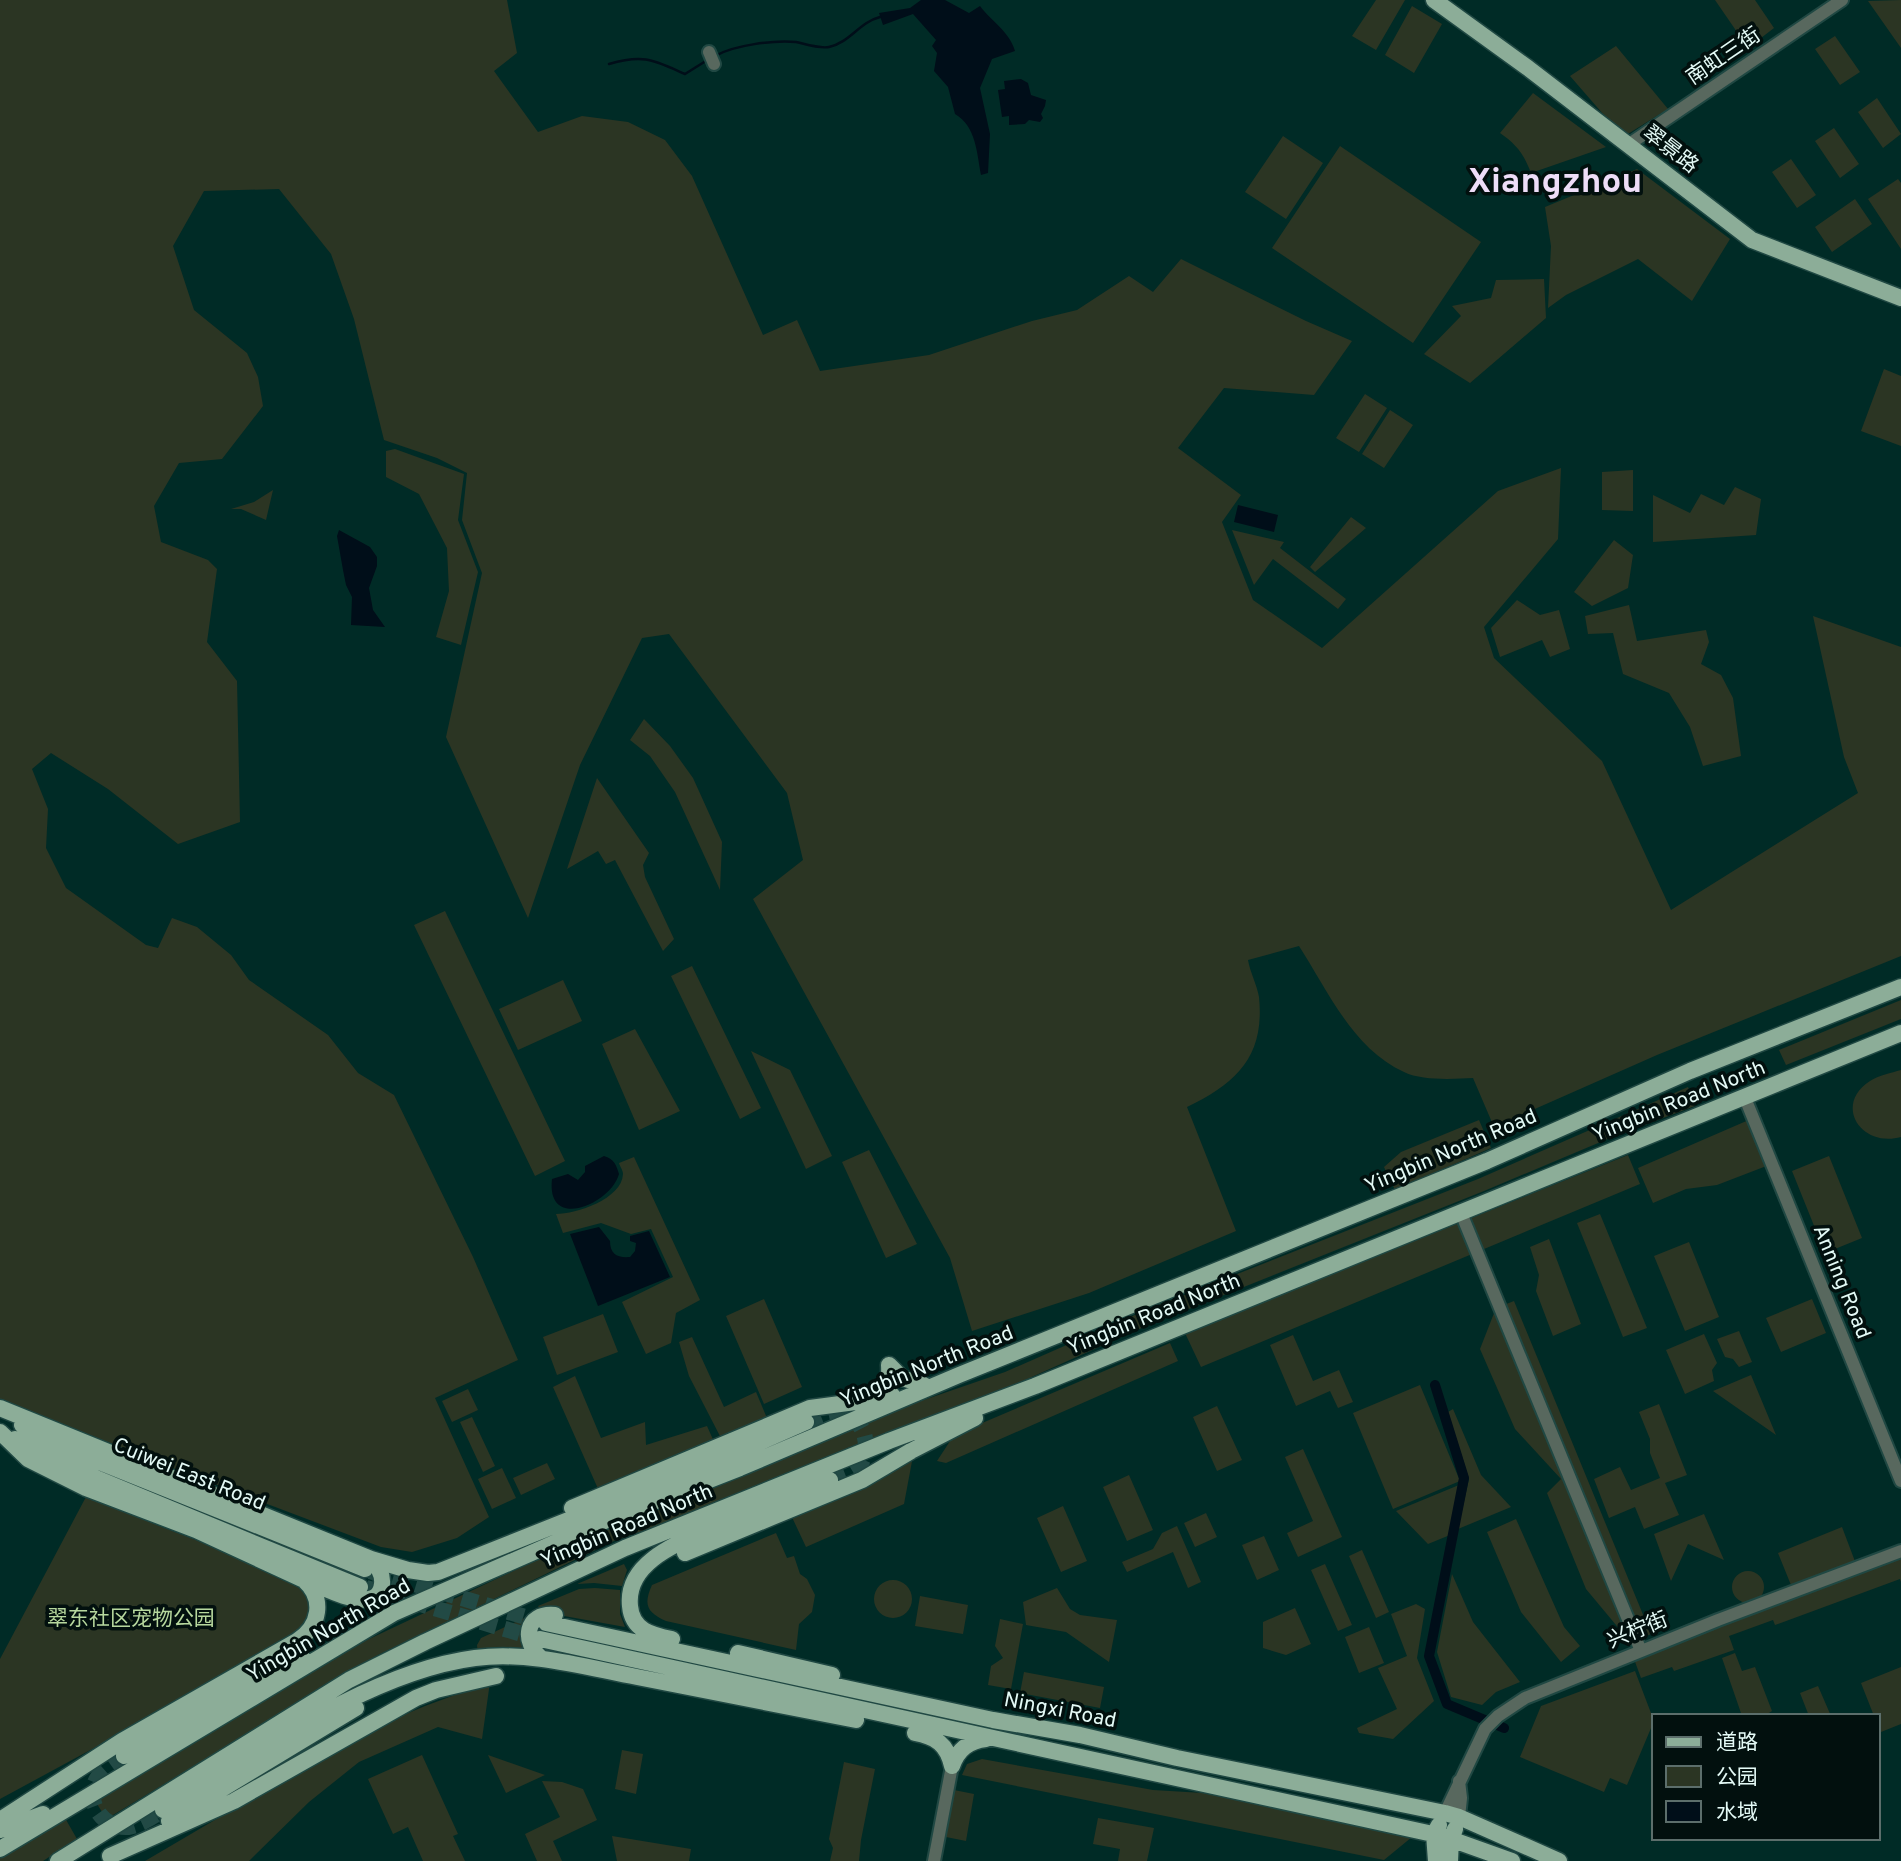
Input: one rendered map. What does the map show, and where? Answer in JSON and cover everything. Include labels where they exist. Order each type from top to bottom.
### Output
[{"type":"main road","name":"翠景路","points":[[1434,0],[1752,240],[1901,298]]},
{"type":"main road","name":"Yingbin North Road","points":[[0,1849],[394,1613],[607,1520],[1487,1161],[1677,1076],[1901,987]]},
{"type":"main road","name":"Yingbin Road North","points":[[425,1642],[605,1557],[878,1446],[1035,1386],[1901,1033]]},
{"type":"main road","points":[[859,1401],[885,1388],[890,1375],[889,1365],[902,1378],[924,1385]]},
{"type":"main road","points":[[408,1570],[454,1557],[810,1408],[879,1399],[958,1375]]},
{"type":"main road","points":[[635,1576],[862,1480],[1035,1386]]},
{"type":"main road","points":[[0,1408],[379,1568],[382,1582],[379,1593],[368,1600],[353,1599],[304,1580],[195,1530],[86,1488],[28,1459],[0,1432]]},
{"type":"main road","name":"Cuiwei East Road","points":[[0,1413],[65,1448],[368,1564]]},
{"type":"main road","points":[[368,1564],[428,1573],[438,1572],[579,1517],[807,1422]]},
{"type":"main road","name":"Cuiwei East Road","points":[[0,1432],[98,1479],[360,1587]]},
{"type":"main road","points":[[605,1557],[660,1545],[830,1480]]},
{"type":"main road","points":[[124,1756],[244,1686],[362,1625],[394,1613],[579,1517]]},
{"type":"main road","points":[[657,1636],[640,1629],[631,1616],[629,1593],[635,1576],[654,1558],[723,1522]]},
{"type":"main road","points":[[244,1686],[309,1642],[321,1624],[322,1616],[313,1590],[304,1580]]},
{"type":"main road","points":[[0,1820],[122,1741],[297,1641],[311,1629],[317,1616],[318,1605]]},
{"type":"main road","points":[[542,1658],[530,1645],[528,1634],[534,1620],[544,1615],[807,1668],[993,1720]]},
{"type":"main road","name":"Ningxi Road","points":[[546,1623],[993,1720],[1080,1735],[1452,1815],[1559,1861]]},
{"type":"main road","name":"Ningxi Road","points":[[540,1639],[1434,1834],[1513,1861]]},
{"type":"main road","points":[[313,1720],[425,1642]]},
{"type":"main road","points":[[58,1861],[349,1680],[425,1642]]},
{"type":"main road","points":[[163,1810],[313,1720],[370,1690],[407,1675],[490,1657],[542,1658],[868,1723],[923,1732],[957,1732]]},
{"type":"main road","points":[[106,1858],[363,1704],[440,1666]]},
{"type":"main road","points":[[106,1858],[234,1801],[406,1703],[436,1690],[496,1676]]},
{"type":"main road","points":[[895,1718],[937,1739],[946,1749],[952,1766]]},
{"type":"main road","points":[[952,1766],[963,1747],[989,1738]]},
{"type":"main road","points":[[0,1830],[67,1803],[158,1756]]},
{"type":"main road","points":[[1319,1808],[1322,1788]]},
{"type":"main road","points":[[1436,1861],[1434,1834],[1452,1815]]},
{"type":"main road","points":[[1450,1861],[1452,1815]]},
{"type":"main road","points":[[78,1861],[121,1820]]},
{"type":"street","name":"南虹三街","points":[[1628,145],[1842,0]]},
{"type":"street","name":"Anning Road","points":[[1745,1098],[1901,1481]]},
{"type":"street","points":[[1461,1213],[1641,1651]]},
{"type":"street","name":"兴柠街","points":[[1452,1815],[1461,1798],[1459,1781],[1485,1729],[1506,1710],[1545,1689],[1901,1551]]},
{"type":"street","points":[[934,1861],[952,1766]]},
{"type":"green space","points":[[0,0],[507,0],[517,53],[494,71],[538,132],[582,116],[628,122],[665,140],[692,176],[763,335],[797,320],[820,371],[929,355],[1032,321],[1077,310],[1129,276],[1153,292],[1181,259],[1352,341],[1314,395],[1224,388],[1178,448],[1241,495],[1222,522],[1253,600],[1322,648],[1498,491],[1561,468],[1558,539],[1484,627],[1494,658],[1602,761],[1671,910],[1858,793],[1844,757],[1813,616],[1901,647],[1901,956],[1657,1055],[1494,1127],[1473,1078],[1438,1079],[1411,1075],[1386,1062],[1370,1049],[1343,1017],[1299,946],[1248,960],[1259,997],[1260,1018],[1252,1051],[1233,1077],[1205,1098],[1187,1107],[1236,1231],[1089,1293],[972,1331],[950,1258],[753,899],[803,860],[787,793],[669,634],[642,638],[580,765],[528,918],[446,737],[482,573],[462,520],[467,473],[437,458],[384,440],[354,319],[331,254],[279,189],[204,191],[173,246],[194,310],[247,353],[258,377],[263,406],[222,459],[179,463],[154,506],[161,542],[208,560],[217,569],[207,642],[237,681],[240,822],[178,844],[108,789],[51,753],[32,769],[48,809],[46,848],[66,888],[146,945],[158,948],[172,918],[197,927],[231,955],[249,980],[328,1035],[358,1073],[394,1095],[473,1257],[518,1360],[435,1398],[489,1517],[457,1538],[412,1552],[381,1547],[0,1403]]},
{"type":"green space","points":[[1376,0],[1405,0],[1376,50],[1352,36]]},
{"type":"green space","points":[[1715,0],[1755,0],[1774,28],[1748,48]]},
{"type":"green space","points":[[1901,0],[1901,48],[1868,1]]},
{"type":"green space","points":[[1412,6],[1442,24],[1414,73],[1385,55]]},
{"type":"green space","points":[[1835,36],[1860,72],[1840,85],[1815,49]]},
{"type":"green space","points":[[1616,46],[1668,109],[1623,137],[1570,76]]},
{"type":"green space","points":[[1533,93],[1606,147],[1531,173],[1519,150],[1500,133]]},
{"type":"green space","points":[[1877,98],[1901,134],[1883,148],[1858,112]]},
{"type":"green space","points":[[1834,128],[1859,164],[1840,178],[1815,141]]},
{"type":"green space","points":[[1283,136],[1323,163],[1286,219],[1245,192]]},
{"type":"green space","points":[[1340,146],[1481,242],[1413,343],[1272,248]]},
{"type":"green space","points":[[1791,159],[1816,195],[1797,208],[1772,172]]},
{"type":"green space","points":[[1637,169],[1730,239],[1692,301],[1638,259],[1566,295],[1548,308],[1551,246],[1545,207]]},
{"type":"green space","points":[[1898,179],[1901,183],[1901,249],[1868,199]]},
{"type":"green space","points":[[1855,199],[1872,224],[1832,252],[1815,227]]},
{"type":"green space","points":[[1544,279],[1546,318],[1470,383],[1424,354],[1461,316],[1452,306],[1491,298],[1496,280]]},
{"type":"green space","points":[[1884,369],[1901,376],[1901,446],[1861,431]]},
{"type":"green space","points":[[1365,394],[1387,408],[1359,452],[1336,438]]},
{"type":"green space","points":[[1390,410],[1413,425],[1384,468],[1362,454]]},
{"type":"green space","points":[[395,449],[464,474],[458,520],[478,572],[461,645],[436,637],[449,591],[447,548],[419,494],[386,477],[386,451]]},
{"type":"green space","points":[[1633,470],[1633,511],[1602,510],[1602,472]]},
{"type":"green space","points":[[1735,487],[1761,499],[1756,535],[1653,542],[1653,495],[1690,513],[1701,494],[1724,505]]},
{"type":"green space","points":[[273,490],[266,520],[241,509],[231,509],[254,502]]},
{"type":"green space","points":[[1351,517],[1366,528],[1315,572],[1310,567]]},
{"type":"green space","points":[[1232,530],[1284,542],[1280,548],[1346,599],[1338,609],[1273,559],[1254,585]]},
{"type":"green space","points":[[1614,540],[1633,555],[1628,588],[1592,606],[1574,592]]},
{"type":"green space","points":[[1517,600],[1540,615],[1559,610],[1570,649],[1550,657],[1542,640],[1500,657],[1491,628]]},
{"type":"green space","points":[[1629,605],[1637,641],[1706,630],[1709,642],[1701,664],[1721,675],[1733,698],[1741,756],[1703,766],[1690,727],[1669,693],[1623,674],[1613,633],[1588,634],[1585,616]]},
{"type":"green space","points":[[644,719],[670,746],[693,778],[722,842],[720,890],[675,792],[650,756],[630,740]]},
{"type":"green space","points":[[597,778],[649,853],[643,865],[645,877],[674,939],[663,951],[615,860],[606,864],[598,851],[567,869]]},
{"type":"green space","points":[[445,911],[565,1161],[535,1176],[414,925]]},
{"type":"green space","points":[[692,966],[761,1108],[740,1119],[671,976]]},
{"type":"green space","points":[[563,980],[582,1021],[518,1050],[499,1009]]},
{"type":"green space","points":[[1901,1000],[1901,1019],[1786,1065],[1779,1050]]},
{"type":"green space","points":[[635,1029],[680,1111],[639,1130],[602,1044]]},
{"type":"green space","points":[[751,1051],[790,1070],[832,1156],[806,1169]]},
{"type":"green space","points":[[1901,1070],[1901,1137],[1887,1139],[1874,1136],[1857,1122],[1853,1112],[1854,1101],[1859,1091],[1870,1081]]},
{"type":"green space","points":[[1688,1087],[1695,1106],[1146,1326],[1007,1388],[878,1438],[743,1495],[614,1541],[378,1655],[113,1815],[104,1815],[97,1804],[102,1796],[367,1640],[611,1525],[889,1412],[1005,1372],[1146,1310],[1478,1179]]},
{"type":"green space","points":[[1751,1119],[1769,1165],[1717,1185],[1686,1189],[1653,1203],[1638,1168]]},
{"type":"green space","points":[[1479,1120],[1491,1148],[1395,1190],[1384,1167],[1401,1152]]},
{"type":"green space","points":[[869,1150],[917,1244],[886,1258],[842,1162]]},
{"type":"green space","points":[[1628,1155],[1640,1184],[1201,1367],[1185,1333]]},
{"type":"green space","points":[[1829,1156],[1862,1238],[1825,1253],[1792,1171]]},
{"type":"green space","points":[[634,1157],[700,1300],[676,1313],[671,1343],[646,1354],[622,1302],[673,1277],[651,1229],[631,1234],[601,1223],[563,1233],[556,1214],[586,1208],[607,1198],[621,1183],[623,1174],[619,1163]]},
{"type":"green space","points":[[1600,1214],[1647,1328],[1623,1337],[1577,1223]]},
{"type":"green space","points":[[1549,1239],[1581,1324],[1553,1336],[1536,1291],[1539,1275],[1530,1247]]},
{"type":"green space","points":[[1689,1242],[1719,1317],[1685,1331],[1654,1256]]},
{"type":"green space","points":[[764,1299],[802,1387],[764,1404],[726,1316]]},
{"type":"green space","points":[[1812,1299],[1826,1333],[1781,1352],[1766,1318]]},
{"type":"green space","points":[[1514,1301],[1651,1634],[1631,1643],[1586,1589],[1547,1493],[1561,1479],[1515,1429],[1480,1349],[1496,1308]]},
{"type":"green space","points":[[603,1314],[618,1352],[557,1375],[543,1337]]},
{"type":"green space","points":[[1739,1331],[1752,1362],[1739,1367],[1733,1359],[1725,1357],[1717,1339]]},
{"type":"green space","points":[[1704,1334],[1717,1363],[1712,1370],[1714,1381],[1685,1394],[1666,1350]]},
{"type":"green space","points":[[1293,1335],[1313,1381],[1339,1370],[1353,1402],[1338,1408],[1330,1391],[1296,1406],[1270,1345]]},
{"type":"green space","points":[[692,1337],[724,1407],[756,1392],[769,1423],[722,1440],[689,1376],[679,1342]]},
{"type":"green space","points":[[1170,1343],[1178,1361],[946,1463],[937,1461],[954,1435]]},
{"type":"green space","points":[[1751,1375],[1776,1435],[1713,1391]]},
{"type":"green space","points":[[575,1376],[601,1438],[645,1422],[646,1445],[707,1426],[715,1444],[599,1491],[553,1387]]},
{"type":"green space","points":[[1420,1385],[1460,1481],[1393,1509],[1353,1413]]},
{"type":"green space","points":[[468,1389],[478,1410],[452,1422],[442,1401]]},
{"type":"green space","points":[[1659,1404],[1687,1475],[1665,1483],[1679,1515],[1644,1529],[1635,1507],[1609,1518],[1594,1479],[1620,1467],[1631,1490],[1660,1478],[1650,1453],[1650,1439],[1639,1412]]},
{"type":"green space","points":[[1217,1406],[1242,1460],[1217,1471],[1193,1417]]},
{"type":"green space","points":[[1453,1409],[1481,1475],[1511,1507],[1458,1529],[1469,1479],[1448,1412]]},
{"type":"green space","points":[[472,1417],[495,1466],[483,1472],[460,1422]]},
{"type":"green space","points":[[1303,1449],[1342,1537],[1298,1557],[1287,1533],[1313,1521],[1285,1457]]},
{"type":"green space","points":[[913,1456],[904,1504],[806,1547],[790,1513]]},
{"type":"green space","points":[[547,1463],[555,1479],[521,1495],[513,1478]]},
{"type":"green space","points":[[502,1468],[516,1498],[492,1509],[478,1479]]},
{"type":"green space","points":[[1129,1475],[1153,1530],[1127,1541],[1103,1487]]},
{"type":"green space","points":[[1459,1485],[1450,1535],[1428,1544],[1396,1511]]},
{"type":"green space","name":"翠东社区宠物公园","points":[[87,1495],[283,1573],[308,1592],[308,1615],[294,1635],[179,1702],[0,1799],[0,1659]]},
{"type":"green space","points":[[1063,1506],[1087,1561],[1061,1572],[1037,1518]]},
{"type":"green space","points":[[1206,1513],[1217,1537],[1195,1547],[1184,1523]]},
{"type":"green space","points":[[1704,1514],[1724,1560],[1688,1544],[1671,1581],[1654,1534]]},
{"type":"green space","points":[[1516,1519],[1564,1627],[1580,1646],[1561,1662],[1521,1612],[1487,1532]]},
{"type":"green space","points":[[1177,1526],[1201,1582],[1188,1588],[1173,1552],[1127,1572],[1122,1562],[1153,1549],[1162,1533]]},
{"type":"green space","points":[[1842,1527],[1856,1564],[1793,1590],[1778,1553]]},
{"type":"green space","points":[[776,1533],[787,1558],[794,1556],[800,1574],[807,1579],[815,1595],[812,1612],[799,1624],[796,1650],[666,1621],[648,1607],[652,1585]]},
{"type":"green space","points":[[1264,1536],[1279,1570],[1257,1580],[1242,1545]]},
{"type":"green space","points":[[1362,1550],[1389,1612],[1376,1618],[1349,1556]]},
{"type":"green space","points":[[1901,1555],[1901,1582],[1900,1579],[1775,1625],[1773,1620],[1729,1636],[1734,1650],[1674,1671],[1672,1667],[1641,1678],[1634,1659]]},
{"type":"green space","points":[[624,1564],[627,1570],[622,1586],[577,1584]]},
{"type":"green space","points":[[1325,1564],[1352,1625],[1338,1631],[1311,1570]]},
{"type":"green space","points":[[1748,1571],[1760,1575],[1764,1587],[1760,1599],[1748,1603],[1736,1599],[1732,1587],[1736,1575]]},
{"type":"green space","points":[[1452,1574],[1473,1622],[1520,1682],[1496,1692],[1482,1705],[1451,1697],[1437,1652]]},
{"type":"green space","points":[[893,1580],[907,1585],[912,1599],[907,1613],[893,1618],[879,1613],[874,1599],[879,1585]]},
{"type":"green space","points":[[1057,1588],[1070,1609],[1080,1615],[1117,1620],[1109,1662],[1066,1632],[1026,1625],[1023,1602]]},
{"type":"green space","points":[[579,1589],[620,1590],[620,1614],[625,1627],[542,1612],[538,1606]]},
{"type":"green space","points":[[920,1596],[968,1605],[963,1634],[915,1626]]},
{"type":"green space","points":[[1416,1604],[1425,1609],[1417,1658],[1434,1701],[1393,1739],[1359,1733],[1357,1728],[1397,1709],[1378,1668],[1407,1656],[1391,1614]]},
{"type":"green space","points":[[1295,1608],[1311,1644],[1286,1655],[1263,1648],[1263,1622]]},
{"type":"green space","points":[[531,1615],[521,1630],[522,1651],[478,1654],[477,1645],[481,1638]]},
{"type":"green space","points":[[1000,1619],[1023,1624],[1011,1689],[988,1685],[991,1666],[1003,1658],[995,1646]]},
{"type":"green space","points":[[1369,1627],[1384,1663],[1359,1673],[1345,1637]]},
{"type":"green space","points":[[1735,1653],[1742,1671],[1755,1667],[1772,1711],[1767,1714],[1741,1714],[1722,1658]]},
{"type":"green space","points":[[1901,1667],[1901,1724],[1881,1732],[1880,1714],[1873,1714],[1861,1683]]},
{"type":"green space","points":[[1635,1671],[1652,1716],[1652,1726],[1627,1785],[1610,1778],[1604,1792],[1520,1757],[1541,1706]]},
{"type":"green space","points":[[1024,1672],[1104,1687],[1100,1708],[1020,1693]]},
{"type":"green space","points":[[490,1682],[482,1739],[438,1727],[359,1762],[309,1802],[249,1861],[145,1861],[368,1730]]},
{"type":"green space","points":[[1818,1686],[1830,1714],[1808,1714],[1800,1693]]},
{"type":"green space","points":[[622,1750],[643,1754],[636,1794],[615,1789]]},
{"type":"green space","points":[[422,1755],[458,1834],[453,1836],[465,1861],[423,1861],[408,1827],[393,1834],[368,1779]]},
{"type":"green space","points":[[488,1755],[545,1775],[506,1793]]},
{"type":"green space","points":[[982,1759],[1153,1790],[1220,1794],[1412,1837],[1384,1860],[962,1775],[967,1764]]},
{"type":"green space","points":[[844,1762],[875,1769],[859,1861],[830,1861],[833,1848],[829,1839]]},
{"type":"green space","points":[[542,1781],[562,1782],[583,1789],[597,1820],[553,1841],[562,1861],[537,1861],[525,1834],[560,1817]]},
{"type":"green space","points":[[954,1790],[974,1794],[966,1841],[946,1837]]},
{"type":"green space","points":[[65,1818],[77,1839],[43,1861],[0,1861],[0,1857]]},
{"type":"green space","points":[[1098,1818],[1154,1828],[1147,1861],[1118,1861],[1120,1849],[1093,1844]]},
{"type":"green space","points":[[612,1836],[691,1849],[689,1861],[617,1861]]},
{"type":"water","points":[[921,0],[945,0],[969,13],[980,6],[1004,32],[1015,51],[992,59],[980,88],[990,134],[988,173],[981,175],[977,149],[971,133],[962,119],[955,114],[948,87],[934,71],[937,53],[932,46],[936,40],[913,14],[883,25],[879,13],[910,8]]},
{"type":"water","points":[[1021,79],[1028,83],[1031,95],[1046,100],[1041,114],[1043,118],[1040,122],[1029,120],[1025,124],[1009,125],[1009,116],[1002,117],[998,90],[1005,89],[1004,81]]},
{"type":"water","points":[[1238,505],[1278,515],[1274,532],[1234,522]]},
{"type":"water","points":[[339,530],[370,547],[377,557],[377,566],[369,588],[373,610],[385,627],[351,625],[352,597],[343,570],[337,536]]},
{"type":"water","points":[[604,1156],[612,1160],[618,1170],[614,1185],[593,1203],[580,1208],[568,1209],[559,1205],[553,1195],[552,1179],[568,1174],[578,1180],[585,1172],[585,1166]]},
{"type":"water","points":[[599,1227],[610,1241],[613,1252],[625,1257],[630,1257],[635,1251],[636,1243],[630,1241],[630,1236],[649,1231],[670,1277],[598,1306],[570,1234]]},
{"type":"waterway","points":[[715,56],[743,46],[766,43],[796,42],[829,47],[880,17]]},
{"type":"waterway","points":[[609,64],[631,59],[648,60],[685,74],[709,59]]},
{"type":"waterway","points":[[1435,1385],[1464,1478],[1429,1656],[1447,1704],[1504,1728]]},
{"type":"tunnel","points":[[806,1422],[826,1413],[839,1412],[848,1415],[861,1427],[866,1444],[862,1462],[853,1471],[830,1480]]},
{"type":"tunnel","points":[[370,1571],[546,1623]]},
{"type":"tunnel","points":[[366,1588],[539,1639]]},
{"type":"tunnel","points":[[124,1756],[106,1768],[94,1786],[94,1803],[103,1818],[110,1823],[128,1827],[142,1823],[163,1810]]},
{"type":"district","name":"Xiangzhou","points":[[1555,183]]}]
